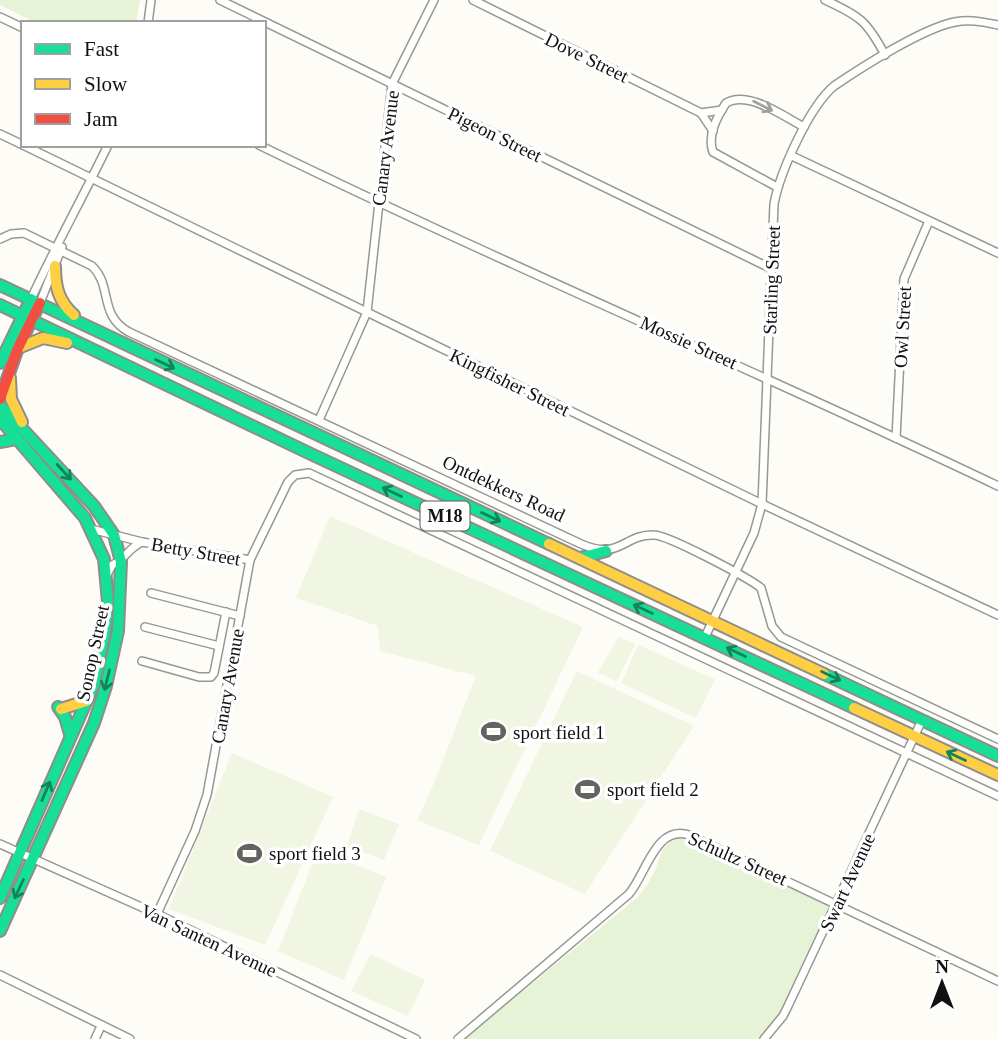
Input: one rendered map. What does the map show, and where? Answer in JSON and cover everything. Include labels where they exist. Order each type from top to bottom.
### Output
[{"type":"main road","points":[[55,266],[57,292],[64,307],[104,334]]},
{"type":"main road","name":"Ontdekkers Road","points":[[0,285],[998,756]]},
{"type":"main road","points":[[0,363],[35,301]]},
{"type":"main road","name":"M18","points":[[0,305],[290,444],[998,775]]},
{"type":"main road","points":[[0,399],[27,317]]},
{"type":"main road","points":[[18,348],[47,338],[98,352]]},
{"type":"main road","points":[[9,372],[12,399],[32,438]]},
{"type":"main road","name":"Sonop Street","points":[[0,405],[94,506],[114,535],[121,562],[118,631],[99,710],[0,931]]},
{"type":"main road","name":"Sonop Street","points":[[0,419],[85,518],[104,559],[108,602],[105,632],[93,684],[0,898]]},
{"type":"main road","points":[[0,442],[16,439]]},
{"type":"main road","points":[[580,558],[606,551]]},
{"type":"main road","points":[[71,734],[59,708],[86,701]]},
{"type":"main road","points":[[91,731],[79,716],[99,710]]},
{"type":"street","points":[[148,21],[151,0]]},
{"type":"street","name":"Pigeon Street","points":[[220,0],[263,21]]},
{"type":"street","name":"Canary Avenue","points":[[319,420],[367,312],[392,84],[434,0]]},
{"type":"street","name":"Dove Street","points":[[473,0],[701,113],[713,131],[711,148],[716,155],[777,187]]},
{"type":"street","points":[[825,0],[864,21],[885,55]]},
{"type":"street","points":[[0,17],[21,27]]},
{"type":"street","name":"Starling Street","points":[[705,637],[754,533],[762,505],[770,268],[777,187],[804,127],[827,92],[885,55],[953,22],[977,21],[998,25]]},
{"type":"street","name":"Pigeon Street","points":[[266,22],[770,268]]},
{"type":"street","points":[[713,131],[722,110],[730,100],[746,98],[804,127]]},
{"type":"street","points":[[701,113],[722,110]]},
{"type":"street","name":"Kingfisher Street","points":[[0,134],[21,144]]},
{"type":"street","name":"Kingfisher Street","points":[[27,147],[762,505],[998,615]]},
{"type":"street","points":[[35,301],[107,147]]},
{"type":"street","name":"Mossie Street","points":[[264,147],[378,203],[767,377],[998,486]]},
{"type":"street","points":[[792,156],[998,253]]},
{"type":"street","name":"Owl Street","points":[[896,438],[904,279],[929,221]]},
{"type":"street","name":"Ontdekkers Road","points":[[0,239],[11,234],[24,233],[89,264],[97,271],[112,318],[122,328],[581,544],[606,551]]},
{"type":"street","points":[[35,301],[55,266],[58,249]]},
{"type":"street","name":"Canary Avenue","points":[[157,914],[203,809],[211,779],[250,560],[288,482],[295,475],[309,473],[908,753]]},
{"type":"street","name":"Betty Street","points":[[90,529],[142,542],[250,560]]},
{"type":"street","points":[[606,551],[645,536],[657,535],[736,573],[761,589],[772,626],[781,637],[998,739]]},
{"type":"street","name":"Betty Street","points":[[107,575],[112,565],[121,562],[133,546],[142,542]]},
{"type":"street","points":[[151,593],[240,616]]},
{"type":"street","points":[[142,661],[199,677],[211,677],[226,612]]},
{"type":"street","points":[[145,627],[219,646]]},
{"type":"street","name":"Swart Avenue","points":[[764,1039],[783,1016],[922,720]]},
{"type":"street","points":[[908,753],[998,796]]},
{"type":"street","name":"Schultz Street","points":[[458,1039],[628,894],[639,881],[659,843],[674,832],[689,835],[998,981]]},
{"type":"street","name":"Van Santen Avenue","points":[[0,844],[157,914],[416,1039]]},
{"type":"street","points":[[0,975],[130,1039]]},
{"type":"street","points":[[95,1039],[102,1026]]},
{"type":"green space","points":[[0,0],[140,0],[136,21],[33,21],[0,5]]},
{"type":"green space","name":"sport field 1","points":[[330,516],[583,627],[479,845],[417,820],[476,676],[380,651],[378,626],[296,598]]},
{"type":"green space","points":[[619,637],[635,644],[617,682],[598,672]]},
{"type":"green space","points":[[638,645],[715,679],[696,718],[621,683]]},
{"type":"green space","name":"sport field 2","points":[[577,671],[694,726],[585,894],[490,851]]},
{"type":"green space","name":"sport field 3","points":[[232,753],[333,797],[265,945],[169,909]]},
{"type":"green space","points":[[359,809],[399,824],[384,860],[347,846]]},
{"type":"green space","points":[[683,835],[836,908],[783,1016],[762,1039],[464,1039],[638,897],[655,871],[665,848]]},
{"type":"green space","points":[[318,849],[386,877],[344,980],[278,951]]},
{"type":"green space","points":[[371,954],[425,980],[408,1016],[351,991]]},
{"type":"traffic: fast","points":[[0,285],[549,544]]},
{"type":"traffic: fast","points":[[0,363],[31,299]]},
{"type":"traffic: fast","points":[[0,305],[854,708]]},
{"type":"traffic: fast","points":[[0,405],[94,506],[114,535],[121,562],[118,631],[106,686],[94,723],[0,931]]},
{"type":"traffic: fast","points":[[0,419],[85,518],[104,559],[108,602],[94,684],[0,898]]},
{"type":"traffic: fast","points":[[0,442],[16,439]]},
{"type":"traffic: fast","points":[[580,558],[606,551]]},
{"type":"traffic: fast","points":[[824,674],[998,756]]},
{"type":"traffic: fast","points":[[58,707],[65,717],[70,734]]},
{"type":"traffic: slow","points":[[55,266],[58,293],[74,315]]},
{"type":"traffic: slow","points":[[18,348],[43,338],[67,343]]},
{"type":"traffic: slow","points":[[10,378],[11,399],[22,422]]},
{"type":"traffic: slow","points":[[549,544],[824,674]]},
{"type":"traffic: slow","points":[[61,709],[86,701]]},
{"type":"traffic: slow","points":[[854,708],[998,775]]},
{"type":"traffic: jam","points":[[0,399],[18,348],[40,303]]},
{"type":"place","name":"sport field 1","points":[[493,732]]},
{"type":"place","name":"sport field 2","points":[[587,789]]},
{"type":"place","name":"sport field 3","points":[[249,853]]}]
